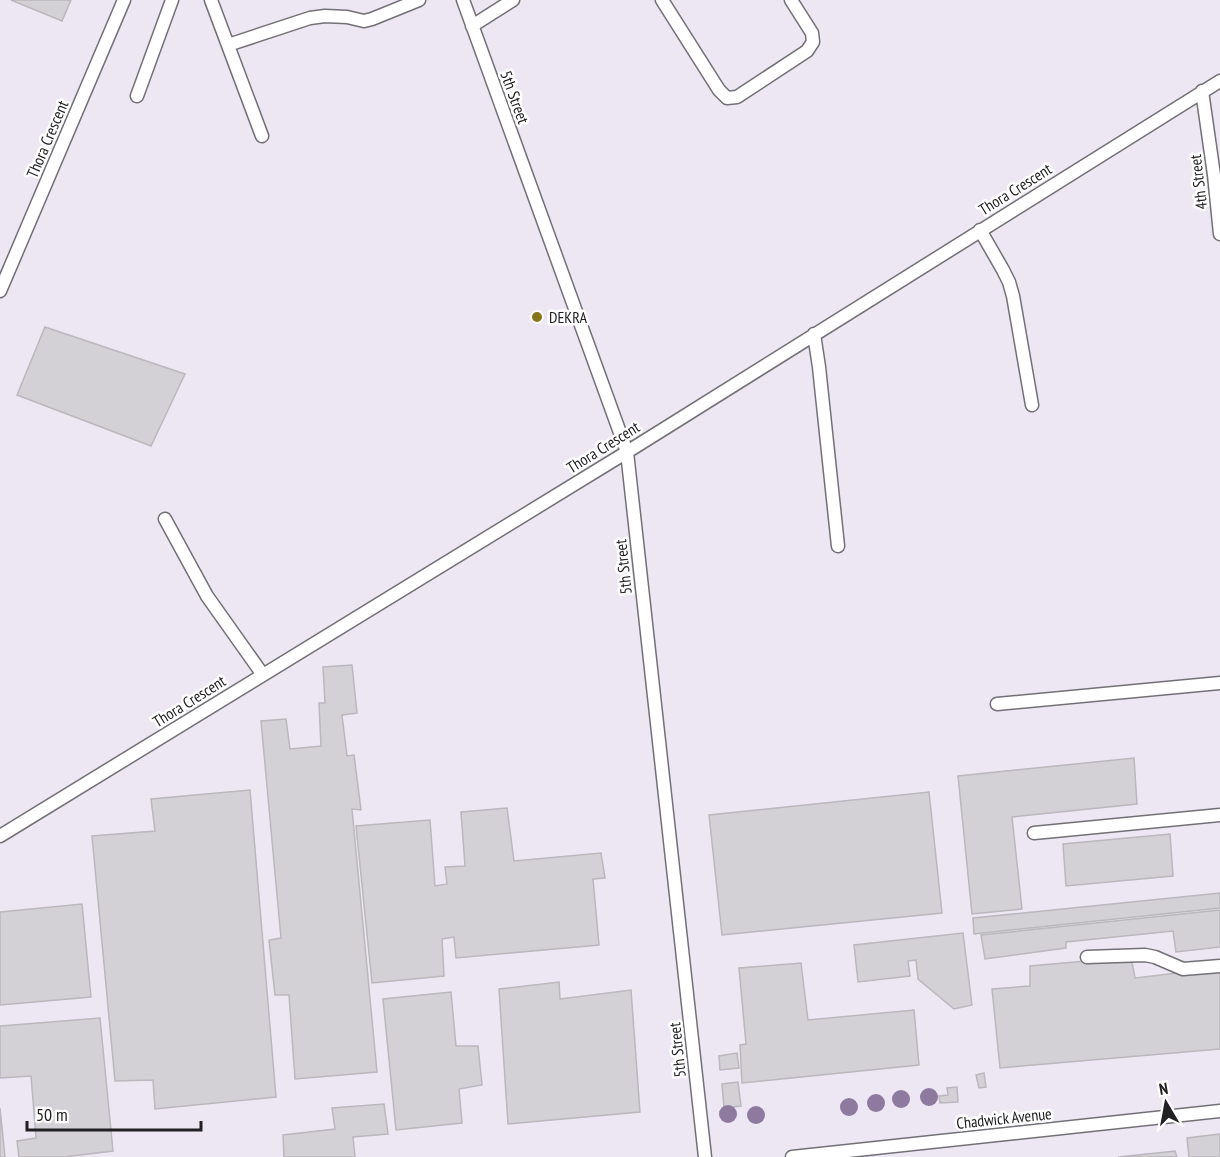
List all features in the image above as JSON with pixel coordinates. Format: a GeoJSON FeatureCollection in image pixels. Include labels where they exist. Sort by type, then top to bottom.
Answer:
{"type":"FeatureCollection","features":[{"type":"Feature","properties":{"kind":"lane","name":"Thora Crescent"},"geometry":{"type":"LineString","coordinates":[[0,291],[124,0]]}},
{"type":"Feature","properties":{"kind":"lane"},"geometry":{"type":"LineString","coordinates":[[137,96],[172,0]]}},
{"type":"Feature","properties":{"kind":"lane"},"geometry":{"type":"LineString","coordinates":[[211,0],[262,136]]}},
{"type":"Feature","properties":{"kind":"lane"},"geometry":{"type":"LineString","coordinates":[[228,45],[325,15],[364,21],[419,0]]}},
{"type":"Feature","properties":{"kind":"lane","name":"5th Street"},"geometry":{"type":"LineString","coordinates":[[463,0],[627,452],[705,1157]]}},
{"type":"Feature","properties":{"kind":"lane"},"geometry":{"type":"LineString","coordinates":[[472,26],[513,0]]}},
{"type":"Feature","properties":{"kind":"lane"},"geometry":{"type":"LineString","coordinates":[[662,0],[718,90],[727,98],[737,97],[807,51],[813,42],[812,33],[791,0]]}},
{"type":"Feature","properties":{"kind":"lane","name":"Thora Crescent"},"geometry":{"type":"LineString","coordinates":[[0,836],[627,452],[1220,81]]}},
{"type":"Feature","properties":{"kind":"lane","name":"4th Street"},"geometry":{"type":"LineString","coordinates":[[1202,91],[1220,234]]}},
{"type":"Feature","properties":{"kind":"lane"},"geometry":{"type":"LineString","coordinates":[[980,230],[1009,282],[1032,405]]}},
{"type":"Feature","properties":{"kind":"lane"},"geometry":{"type":"LineString","coordinates":[[814,334],[838,546]]}},
{"type":"Feature","properties":{"kind":"lane"},"geometry":{"type":"LineString","coordinates":[[165,519],[207,596],[262,675]]}},
{"type":"Feature","properties":{"kind":"lane"},"geometry":{"type":"LineString","coordinates":[[997,704],[1220,683]]}},
{"type":"Feature","properties":{"kind":"lane"},"geometry":{"type":"LineString","coordinates":[[1034,833],[1220,815]]}},
{"type":"Feature","properties":{"kind":"lane"},"geometry":{"type":"LineString","coordinates":[[1087,957],[1145,955],[1183,969],[1220,966]]}},
{"type":"Feature","properties":{"kind":"lane","name":"Chadwick Avenue"},"geometry":{"type":"LineString","coordinates":[[792,1157],[1220,1111]]}},
{"type":"Feature","properties":{"kind":"shaded area"},"geometry":{"type":"Polygon","coordinates":[[[0,0],[1220,0],[1220,1157],[0,1157],[0,0]]]}},
{"type":"Feature","properties":{"kind":"building"},"geometry":{"type":"Polygon","coordinates":[[[11,0],[71,0],[62,21],[11,0]]]}},
{"type":"Feature","properties":{"kind":"building"},"geometry":{"type":"Polygon","coordinates":[[[45,327],[185,374],[151,446],[17,395],[45,327]]]}},
{"type":"Feature","properties":{"kind":"building"},"geometry":{"type":"Polygon","coordinates":[[[352,665],[357,713],[342,715],[347,756],[354,755],[361,810],[352,809],[377,1072],[295,1079],[289,995],[275,995],[269,940],[281,938],[261,721],[286,719],[290,749],[321,746],[319,703],[325,703],[323,667],[352,665]]]}},
{"type":"Feature","properties":{"kind":"building"},"geometry":{"type":"Polygon","coordinates":[[[1134,758],[1137,804],[1012,817],[1022,909],[972,914],[958,776],[1134,758]]]}},
{"type":"Feature","properties":{"kind":"building"},"geometry":{"type":"Polygon","coordinates":[[[250,790],[276,1097],[155,1109],[153,1080],[115,1081],[92,836],[155,831],[151,799],[250,790]]]}},
{"type":"Feature","properties":{"kind":"building"},"geometry":{"type":"Polygon","coordinates":[[[929,792],[942,913],[722,935],[709,815],[929,792]]]}},
{"type":"Feature","properties":{"kind":"building"},"geometry":{"type":"Polygon","coordinates":[[[507,808],[514,861],[601,853],[605,878],[593,879],[599,945],[456,958],[454,937],[442,939],[444,976],[372,983],[356,826],[430,820],[435,886],[447,884],[445,867],[465,866],[461,812],[507,808]]]}},
{"type":"Feature","properties":{"kind":"building"},"geometry":{"type":"Polygon","coordinates":[[[1170,834],[1173,876],[1066,886],[1063,844],[1170,834]]]}},
{"type":"Feature","properties":{"kind":"building"},"geometry":{"type":"Polygon","coordinates":[[[1220,893],[1220,908],[974,934],[973,918],[1220,893]]]}},
{"type":"Feature","properties":{"kind":"building"},"geometry":{"type":"Polygon","coordinates":[[[82,904],[91,997],[0,1005],[0,912],[82,904]]]}},
{"type":"Feature","properties":{"kind":"building"},"geometry":{"type":"Polygon","coordinates":[[[1220,910],[1220,947],[1176,952],[1173,931],[1066,942],[1066,948],[985,959],[981,935],[1220,910]]]}},
{"type":"Feature","properties":{"kind":"building"},"geometry":{"type":"Polygon","coordinates":[[[963,933],[972,1005],[954,1009],[918,979],[916,960],[908,961],[910,976],[858,982],[854,945],[963,933]]]}},
{"type":"Feature","properties":{"kind":"building"},"geometry":{"type":"Polygon","coordinates":[[[1131,957],[1135,978],[1220,968],[1220,1049],[1000,1068],[992,989],[1030,986],[1030,966],[1131,957]]]}},
{"type":"Feature","properties":{"kind":"building"},"geometry":{"type":"Polygon","coordinates":[[[801,963],[808,1020],[914,1010],[919,1065],[742,1083],[740,1045],[746,1044],[739,968],[801,963]]]}},
{"type":"Feature","properties":{"kind":"building"},"geometry":{"type":"Polygon","coordinates":[[[559,982],[560,999],[631,990],[640,1112],[508,1124],[499,989],[559,982]]]}},
{"type":"Feature","properties":{"kind":"building"},"geometry":{"type":"Polygon","coordinates":[[[451,992],[456,1046],[478,1046],[482,1085],[459,1089],[462,1123],[396,1130],[383,999],[451,992]]]}},
{"type":"Feature","properties":{"kind":"building"},"geometry":{"type":"Polygon","coordinates":[[[100,1018],[113,1151],[64,1157],[19,1157],[17,1141],[36,1138],[31,1076],[0,1078],[0,1026],[100,1018]]]}},
{"type":"Feature","properties":{"kind":"building"},"geometry":{"type":"Polygon","coordinates":[[[737,1053],[739,1068],[720,1070],[719,1056],[737,1053]]]}},
{"type":"Feature","properties":{"kind":"building"},"geometry":{"type":"Polygon","coordinates":[[[984,1073],[986,1087],[979,1088],[976,1075],[984,1073]]]}},
{"type":"Feature","properties":{"kind":"building"},"geometry":{"type":"Polygon","coordinates":[[[738,1082],[741,1106],[724,1108],[722,1084],[738,1082]]]}},
{"type":"Feature","properties":{"kind":"building"},"geometry":{"type":"Polygon","coordinates":[[[957,1087],[958,1102],[940,1103],[939,1096],[948,1095],[947,1088],[957,1087]]]}},
{"type":"Feature","properties":{"kind":"building"},"geometry":{"type":"Polygon","coordinates":[[[384,1104],[388,1134],[353,1137],[355,1157],[284,1157],[283,1135],[335,1129],[332,1108],[384,1104]]]}},
{"type":"Feature","properties":{"kind":"building"},"geometry":{"type":"Polygon","coordinates":[[[0,1108],[5,1157],[0,1157],[0,1108]]]}},
{"type":"Feature","properties":{"kind":"building"},"geometry":{"type":"Polygon","coordinates":[[[1220,1134],[1220,1157],[1189,1157],[1187,1138],[1220,1134]]]}},
{"type":"Feature","properties":{"kind":"building"},"geometry":{"type":"Polygon","coordinates":[[[1175,1151],[1177,1157],[1118,1157],[1175,1151]]]}},
{"type":"Feature","properties":{"kind":"place","name":"DEKRA"},"geometry":{"type":"Point","coordinates":[537,317]}}]}
